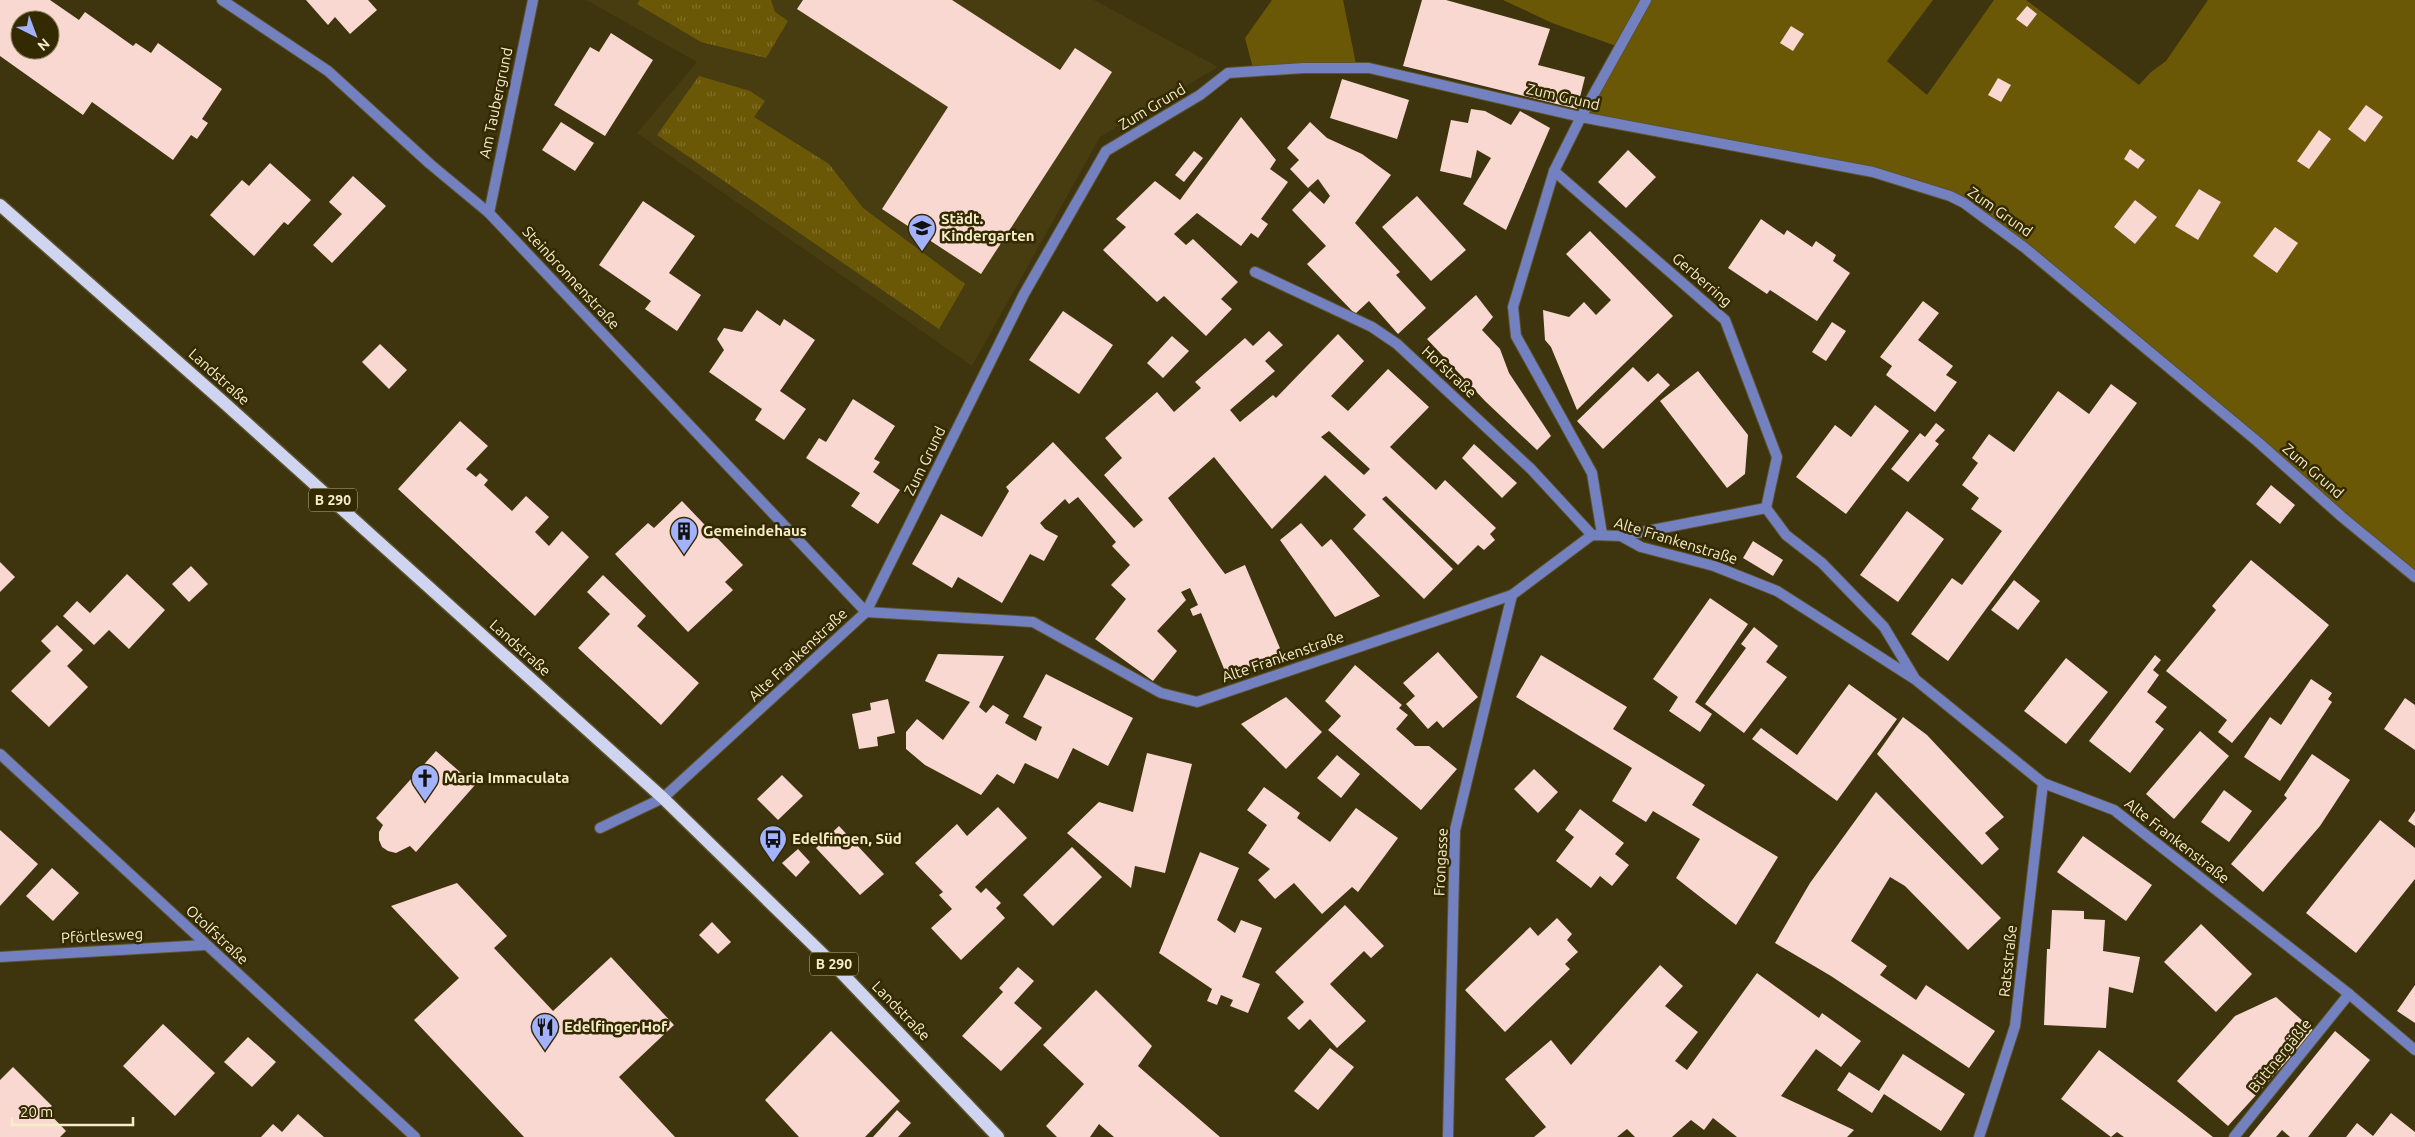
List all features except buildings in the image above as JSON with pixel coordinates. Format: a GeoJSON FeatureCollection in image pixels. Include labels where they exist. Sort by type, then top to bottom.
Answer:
{"type":"FeatureCollection","features":[{"type":"Feature","properties":{"kind":"main road","name":"Landstraße"},"geometry":{"type":"LineString","coordinates":[[0,205],[222,400],[663,798],[838,969],[998,1137]]}},
{"type":"Feature","properties":{"kind":"street","name":"Steinbronnenstraße"},"geometry":{"type":"LineString","coordinates":[[222,0],[328,71],[430,164],[488,213],[866,612]]}},
{"type":"Feature","properties":{"kind":"street","name":"Am Taubergrund"},"geometry":{"type":"LineString","coordinates":[[488,213],[533,0]]}},
{"type":"Feature","properties":{"kind":"street"},"geometry":{"type":"LineString","coordinates":[[1597,535],[1592,474],[1516,336],[1513,308],[1554,171],[1581,117],[1646,0]]}},
{"type":"Feature","properties":{"kind":"street","name":"Zum Grund"},"geometry":{"type":"LineString","coordinates":[[866,612],[1024,294],[1106,151],[1200,95],[1228,73],[1304,68],[1369,68],[1581,117],[1873,172],[1950,196],[1964,203],[2025,248],[2258,442],[2415,577]]}},
{"type":"Feature","properties":{"kind":"street","name":"Gerberring"},"geometry":{"type":"LineString","coordinates":[[1554,171],[1725,320],[1777,457],[1766,508]]}},
{"type":"Feature","properties":{"kind":"street","name":"Hofstraße"},"geometry":{"type":"LineString","coordinates":[[1255,272],[1372,327],[1397,344],[1531,469],[1597,535]]}},
{"type":"Feature","properties":{"kind":"street"},"geometry":{"type":"LineString","coordinates":[[1621,536],[1766,508],[1786,535],[1822,563],[1884,627],[1916,680]]}},
{"type":"Feature","properties":{"kind":"street","name":"Alte Frankenstraße"},"geometry":{"type":"LineString","coordinates":[[663,798],[866,612],[1032,622],[1161,693],[1197,702],[1512,596],[1597,535],[1621,536],[1642,547],[1714,566],[1777,591],[1916,680],[2043,783],[2114,810],[2349,994],[2415,1050]]}},
{"type":"Feature","properties":{"kind":"street","name":"Frongasse"},"geometry":{"type":"LineString","coordinates":[[1449,1137],[1455,830],[1512,596]]}},
{"type":"Feature","properties":{"kind":"street","name":"Otolfstraße"},"geometry":{"type":"LineString","coordinates":[[0,754],[414,1137]]}},
{"type":"Feature","properties":{"kind":"street","name":"Ratsstraße"},"geometry":{"type":"LineString","coordinates":[[1979,1137],[2016,1026],[2043,783]]}},
{"type":"Feature","properties":{"kind":"street"},"geometry":{"type":"LineString","coordinates":[[600,828],[663,798]]}},
{"type":"Feature","properties":{"kind":"street","name":"Pförtlesweg"},"geometry":{"type":"LineString","coordinates":[[0,957],[205,945]]}},
{"type":"Feature","properties":{"kind":"street","name":"Büttnergäßle"},"geometry":{"type":"LineString","coordinates":[[2234,1137],[2349,994]]}},
{"type":"Feature","properties":{"kind":"shaded area","name":"Städt. Kindergarten"},"geometry":{"type":"Polygon","coordinates":[[[586,0],[1094,0],[1218,67],[1100,137],[972,366],[637,133],[697,62],[586,0]]]}},
{"type":"Feature","properties":{"kind":"green space"},"geometry":{"type":"Polygon","coordinates":[[[640,0],[771,0],[775,12],[788,21],[766,58],[701,42],[637,4],[640,0]]]}},
{"type":"Feature","properties":{"kind":"green space"},"geometry":{"type":"Polygon","coordinates":[[[1272,0],[1343,0],[1357,69],[1254,72],[1245,38],[1272,0]]]}},
{"type":"Feature","properties":{"kind":"green space"},"geometry":{"type":"Polygon","coordinates":[[[1503,0],[1933,0],[1887,61],[1927,95],[1994,0],[2026,0],[2139,85],[2151,72],[2166,61],[2208,0],[2415,0],[2415,577],[1964,203],[1873,172],[1581,117],[1619,47],[1552,23],[1503,0]],[[2130,149],[2124,159],[2138,169],[2145,160],[2130,149]],[[2199,189],[2176,226],[2198,240],[2221,202],[2199,189]],[[2135,200],[2114,227],[2135,244],[2157,217],[2135,200]]]}},
{"type":"Feature","properties":{"kind":"green space"},"geometry":{"type":"Polygon","coordinates":[[[699,76],[750,91],[765,101],[754,117],[829,164],[863,208],[965,284],[939,329],[657,135],[699,76]]]}},
{"type":"Feature","properties":{"kind":"place","name":"Städt. Kindergarten"},"geometry":{"type":"Point","coordinates":[922,252]}},
{"type":"Feature","properties":{"kind":"place","name":"Gemeindehaus"},"geometry":{"type":"Point","coordinates":[684,555]}},
{"type":"Feature","properties":{"kind":"place","name":"Maria Immaculata"},"geometry":{"type":"Point","coordinates":[425,802]}},
{"type":"Feature","properties":{"kind":"place","name":"Edelfingen, Süd"},"geometry":{"type":"Point","coordinates":[773,863]}},
{"type":"Feature","properties":{"kind":"place","name":"Edelfinger Hof"},"geometry":{"type":"Point","coordinates":[545,1051]}}]}
